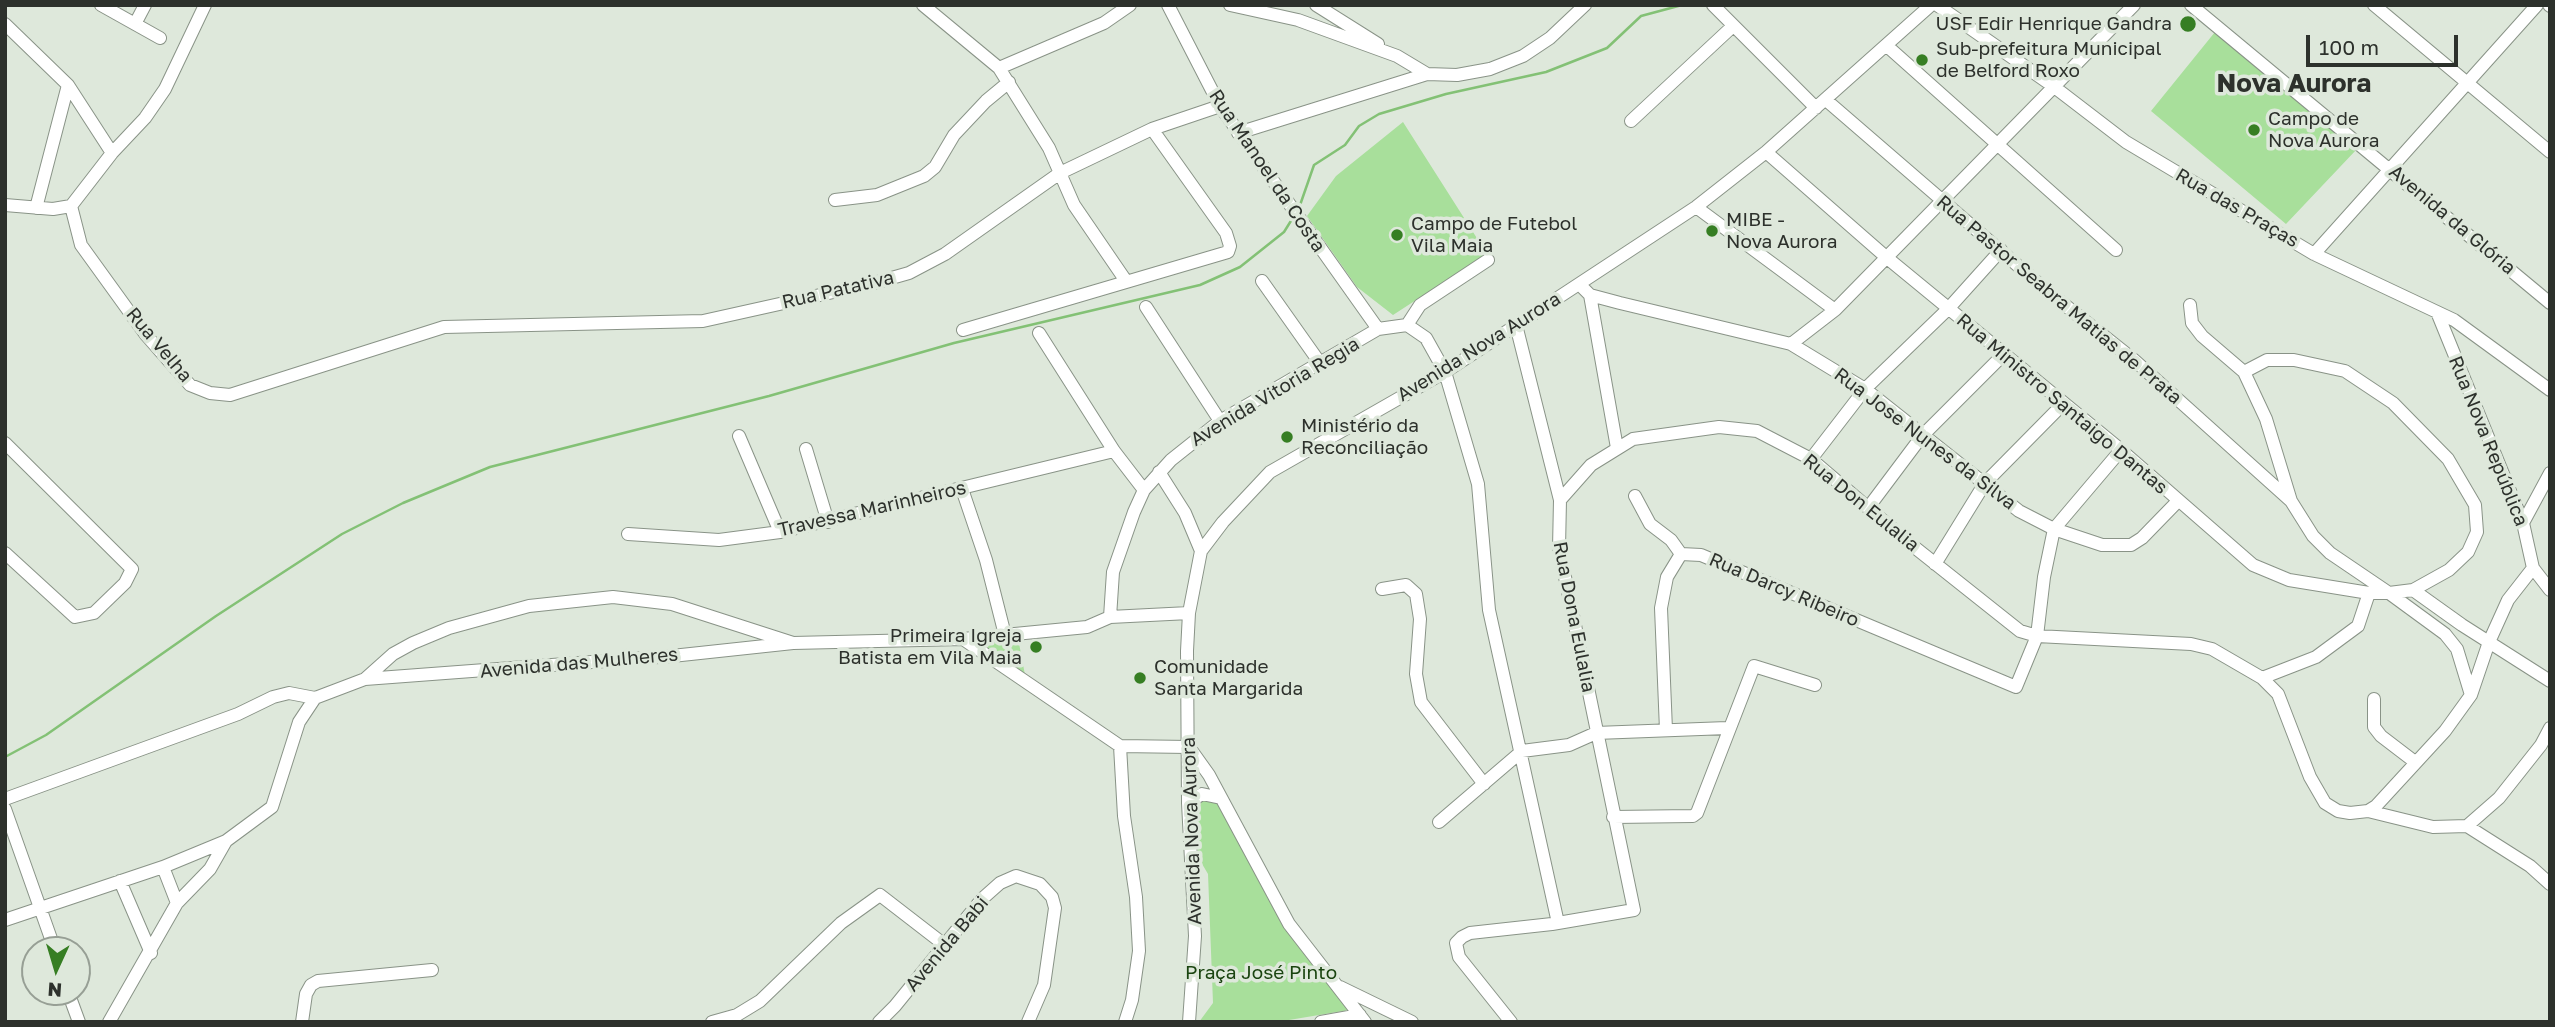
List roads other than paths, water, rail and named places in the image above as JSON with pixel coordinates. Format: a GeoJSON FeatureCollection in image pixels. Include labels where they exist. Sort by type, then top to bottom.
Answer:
{"type":"FeatureCollection","features":[{"type":"Feature","properties":{"kind":"street"},"geometry":{"type":"LineString","coordinates":[[101,5],[160,38]]}},
{"type":"Feature","properties":{"kind":"street"},"geometry":{"type":"LineString","coordinates":[[135,24],[145,5]]}},
{"type":"Feature","properties":{"kind":"street"},"geometry":{"type":"LineString","coordinates":[[5,205],[36,208],[71,206],[112,153],[145,118],[165,89],[205,5]]}},
{"type":"Feature","properties":{"kind":"street"},"geometry":{"type":"LineString","coordinates":[[923,5],[999,68],[1060,173],[1074,205],[1126,281]]}},
{"type":"Feature","properties":{"kind":"street"},"geometry":{"type":"LineString","coordinates":[[999,68],[1104,23],[1130,5]]}},
{"type":"Feature","properties":{"kind":"street","name":"Rua Manoel da Costa"},"geometry":{"type":"LineString","coordinates":[[1168,5],[1220,106],[1286,204],[1378,329]]}},
{"type":"Feature","properties":{"kind":"street"},"geometry":{"type":"LineString","coordinates":[[1230,5],[1298,20],[1396,56]]}},
{"type":"Feature","properties":{"kind":"street"},"geometry":{"type":"LineString","coordinates":[[1316,5],[1427,74]]}},
{"type":"Feature","properties":{"kind":"street"},"geometry":{"type":"LineString","coordinates":[[1238,133],[1427,74],[1457,75],[1490,69],[1523,56],[1550,38],[1585,5]]}},
{"type":"Feature","properties":{"kind":"street","name":"Avenida Nova Aurora"},"geometry":{"type":"LineString","coordinates":[[1189,1022],[1195,936],[1188,803],[1189,613],[1201,551],[1223,522],[1270,472],[1445,372],[1696,207],[1766,152],[1931,5]]}},
{"type":"Feature","properties":{"kind":"street","name":"Rua das Praças"},"geometry":{"type":"LineString","coordinates":[[1937,5],[2053,86],[2126,142],[2314,254],[2470,330],[2550,390]]}},
{"type":"Feature","properties":{"kind":"street"},"geometry":{"type":"LineString","coordinates":[[1791,344],[1835,310],[2134,5]]}},
{"type":"Feature","properties":{"kind":"street","name":"Avenida da Glória"},"geometry":{"type":"LineString","coordinates":[[2192,5],[2550,303]]}},
{"type":"Feature","properties":{"kind":"street"},"geometry":{"type":"LineString","coordinates":[[2374,5],[2550,152]]}},
{"type":"Feature","properties":{"kind":"street"},"geometry":{"type":"LineString","coordinates":[[2314,254],[2469,85],[2538,5]]}},
{"type":"Feature","properties":{"kind":"street","name":"Rua Pastor Seabra Matias de Prata"},"geometry":{"type":"LineString","coordinates":[[1715,7],[1821,104],[2134,360],[2291,501]]}},
{"type":"Feature","properties":{"kind":"street"},"geometry":{"type":"LineString","coordinates":[[1631,121],[1733,26]]}},
{"type":"Feature","properties":{"kind":"street"},"geometry":{"type":"LineString","coordinates":[[9,27],[68,85],[112,153]]}},
{"type":"Feature","properties":{"kind":"street"},"geometry":{"type":"LineString","coordinates":[[5,44],[9,27]]}},
{"type":"Feature","properties":{"kind":"street"},"geometry":{"type":"LineString","coordinates":[[1887,46],[1994,145],[2116,250]]}},
{"type":"Feature","properties":{"kind":"street"},"geometry":{"type":"LineString","coordinates":[[835,200],[877,195],[924,177],[935,167],[954,135],[986,101],[1009,82]]}},
{"type":"Feature","properties":{"kind":"street"},"geometry":{"type":"LineString","coordinates":[[36,208],[68,85]]}},
{"type":"Feature","properties":{"kind":"street","name":"Rua Patativa"},"geometry":{"type":"LineString","coordinates":[[538,327],[578,323],[703,321],[909,273],[946,254],[1060,173],[1152,130],[1220,106]]}},
{"type":"Feature","properties":{"kind":"street"},"geometry":{"type":"LineString","coordinates":[[963,330],[1228,252],[1230,246],[1226,233],[1152,130]]}},
{"type":"Feature","properties":{"kind":"street","name":"Rua Ministro Santaigo Dantas"},"geometry":{"type":"LineString","coordinates":[[1766,152],[1886,257],[2121,450],[2253,565],[2289,580],[2369,593],[2413,590]]}},
{"type":"Feature","properties":{"kind":"street","name":"Rua Velha"},"geometry":{"type":"LineString","coordinates":[[71,206],[81,245],[146,335],[190,385],[210,393],[230,395],[444,327],[538,327]]}},
{"type":"Feature","properties":{"kind":"street"},"geometry":{"type":"LineString","coordinates":[[1696,207],[1835,310]]}},
{"type":"Feature","properties":{"kind":"street"},"geometry":{"type":"LineString","coordinates":[[1811,458],[1865,389],[1948,309],[2001,250]]}},
{"type":"Feature","properties":{"kind":"street"},"geometry":{"type":"LineString","coordinates":[[1488,260],[1420,305],[1407,325],[1426,338],[1445,372],[1478,484],[1489,610],[1559,923],[1470,933],[1456,943],[1459,957],[1511,1022]]}},
{"type":"Feature","properties":{"kind":"street"},"geometry":{"type":"LineString","coordinates":[[1262,281],[1320,363]]}},
{"type":"Feature","properties":{"kind":"street"},"geometry":{"type":"LineString","coordinates":[[1579,284],[1590,295],[1617,448]]}},
{"type":"Feature","properties":{"kind":"street","name":"Rua Jose Nunes da Silva"},"geometry":{"type":"LineString","coordinates":[[1590,295],[1791,344],[1865,389],[2019,511],[2054,529],[2102,545],[2132,545],[2178,501]]}},
{"type":"Feature","properties":{"kind":"street"},"geometry":{"type":"LineString","coordinates":[[2190,305],[2192,323],[2202,336],[2244,372],[2267,360],[2294,360],[2345,371],[2393,403],[2448,459],[2475,505],[2477,532],[2469,552],[2449,570],[2413,590],[2550,681]]}},
{"type":"Feature","properties":{"kind":"street"},"geometry":{"type":"LineString","coordinates":[[1146,307],[1220,421]]}},
{"type":"Feature","properties":{"kind":"street","name":"Rua Nova República"},"geometry":{"type":"LineString","coordinates":[[2437,312],[2523,523],[2533,568]]}},
{"type":"Feature","properties":{"kind":"street","name":"Avenida Vitoria Regia"},"geometry":{"type":"LineString","coordinates":[[1110,617],[1113,572],[1144,490],[1184,447],[1220,421],[1378,329],[1407,325]]}},
{"type":"Feature","properties":{"kind":"street","name":"Rua Dona Eulalia"},"geometry":{"type":"LineString","coordinates":[[1516,325],[1560,500],[1559,548],[1634,910],[1559,923]]}},
{"type":"Feature","properties":{"kind":"street"},"geometry":{"type":"LineString","coordinates":[[1039,333],[1114,451],[1144,490]]}},
{"type":"Feature","properties":{"kind":"street"},"geometry":{"type":"LineString","coordinates":[[1868,508],[1922,436],[2004,354]]}},
{"type":"Feature","properties":{"kind":"street","name":"Rua Pastor Seabra Matias de Prata"},"geometry":{"type":"LineString","coordinates":[[2244,372],[2266,419],[2291,501],[2313,536],[2330,553],[2389,593]]}},
{"type":"Feature","properties":{"kind":"street"},"geometry":{"type":"LineString","coordinates":[[1935,564],[1985,483],[2064,403]]}},
{"type":"Feature","properties":{"kind":"street","name":"Rua Don Eulalia"},"geometry":{"type":"LineString","coordinates":[[1560,500],[1591,465],[1617,448],[1644,438],[1719,427],[1757,431],[1811,458],[1935,564],[2020,631],[2037,636]]}},
{"type":"Feature","properties":{"kind":"street"},"geometry":{"type":"LineString","coordinates":[[739,436],[780,532]]}},
{"type":"Feature","properties":{"kind":"street"},"geometry":{"type":"LineString","coordinates":[[5,443],[132,569],[125,583],[94,613],[75,617],[5,552]]}},
{"type":"Feature","properties":{"kind":"street"},"geometry":{"type":"LineString","coordinates":[[806,449],[828,522]]}},
{"type":"Feature","properties":{"kind":"street"},"geometry":{"type":"LineString","coordinates":[[2121,450],[2054,529],[2044,577],[2037,636],[2190,644],[2212,649],[2262,678],[2278,694],[2310,777],[2325,803],[2338,811],[2368,811],[2433,827],[2467,826],[2529,866],[2550,884]]}},
{"type":"Feature","properties":{"kind":"street","name":"Travessa Marinheiros"},"geometry":{"type":"LineString","coordinates":[[628,534],[719,540],[780,532],[1114,451]]}},
{"type":"Feature","properties":{"kind":"street"},"geometry":{"type":"LineString","coordinates":[[1159,472],[1185,513],[1201,551]]}},
{"type":"Feature","properties":{"kind":"street"},"geometry":{"type":"LineString","coordinates":[[2523,523],[2550,472]]}},
{"type":"Feature","properties":{"kind":"street"},"geometry":{"type":"LineString","coordinates":[[962,489],[986,560],[1005,635]]}},
{"type":"Feature","properties":{"kind":"street"},"geometry":{"type":"LineString","coordinates":[[1634,495],[1650,524],[1671,540],[1681,554]]}},
{"type":"Feature","properties":{"kind":"street","name":"Rua Darcy Ribeiro"},"geometry":{"type":"LineString","coordinates":[[1666,730],[1661,608],[1667,577],[1681,554],[1701,555],[2014,687],[2037,636]]}},
{"type":"Feature","properties":{"kind":"street"},"geometry":{"type":"LineString","coordinates":[[2368,811],[2445,730],[2471,695],[2489,642],[2508,600],[2533,568],[2548,587]]}},
{"type":"Feature","properties":{"kind":"street"},"geometry":{"type":"LineString","coordinates":[[1382,589],[1406,585],[1416,594],[1420,619],[1416,674],[1421,702],[1484,783]]}},
{"type":"Feature","properties":{"kind":"street"},"geometry":{"type":"LineString","coordinates":[[2262,678],[2316,657],[2358,626],[2369,593]]}},
{"type":"Feature","properties":{"kind":"street"},"geometry":{"type":"LineString","coordinates":[[2389,593],[2445,634],[2457,649],[2471,695]]}},
{"type":"Feature","properties":{"kind":"street","name":"Avenida das Mulheres"},"geometry":{"type":"LineString","coordinates":[[365,679],[393,654],[449,628],[529,606],[613,597],[672,604],[793,643]]}},
{"type":"Feature","properties":{"kind":"street","name":"Avenida das Mulheres"},"geometry":{"type":"LineString","coordinates":[[315,698],[365,679],[672,656],[793,643],[963,639],[1087,627],[1110,617],[1189,613]]}},
{"type":"Feature","properties":{"kind":"street"},"geometry":{"type":"LineString","coordinates":[[963,639],[1120,746],[1189,747],[1200,760],[1273,899],[1308,951],[1363,1018]]}},
{"type":"Feature","properties":{"kind":"street"},"geometry":{"type":"LineString","coordinates":[[1613,817],[1693,816],[1754,666],[1815,685]]}},
{"type":"Feature","properties":{"kind":"street"},"geometry":{"type":"LineString","coordinates":[[5,799],[220,721],[273,697],[289,693],[315,698],[299,722],[272,807],[261,818],[226,841],[163,867],[5,920]]}},
{"type":"Feature","properties":{"kind":"street"},"geometry":{"type":"LineString","coordinates":[[2374,699],[2374,727],[2415,762]]}},
{"type":"Feature","properties":{"kind":"street"},"geometry":{"type":"LineString","coordinates":[[1438,822],[1522,751],[1569,745],[1596,733],[1727,728]]}},
{"type":"Feature","properties":{"kind":"street"},"geometry":{"type":"LineString","coordinates":[[2467,826],[2499,798],[2541,745],[2550,728]]}},
{"type":"Feature","properties":{"kind":"street"},"geometry":{"type":"LineString","coordinates":[[1120,746],[1124,816],[1136,897],[1139,951],[1132,1000],[1125,1022]]}},
{"type":"Feature","properties":{"kind":"street"},"geometry":{"type":"LineString","coordinates":[[1188,803],[1202,794],[1221,799]]}},
{"type":"Feature","properties":{"kind":"street"},"geometry":{"type":"LineString","coordinates":[[5,809],[51,936]]}},
{"type":"Feature","properties":{"kind":"street"},"geometry":{"type":"LineString","coordinates":[[109,1022],[177,903],[210,869],[226,841]]}},
{"type":"Feature","properties":{"kind":"street"},"geometry":{"type":"LineString","coordinates":[[163,867],[177,903]]}},
{"type":"Feature","properties":{"kind":"street","name":"Avenida Babi"},"geometry":{"type":"LineString","coordinates":[[879,1022],[946,946],[982,899],[1000,883],[1016,876],[1040,884],[1052,897],[1054,919],[1044,985],[1028,1022]]}},
{"type":"Feature","properties":{"kind":"street"},"geometry":{"type":"LineString","coordinates":[[120,881],[150,953]]}},
{"type":"Feature","properties":{"kind":"street"},"geometry":{"type":"LineString","coordinates":[[712,1022],[747,1010],[787,976],[841,923],[880,895],[946,946]]}},
{"type":"Feature","properties":{"kind":"street"},"geometry":{"type":"LineString","coordinates":[[302,1022],[306,994],[311,985],[318,981],[432,970]]}},
{"type":"Feature","properties":{"kind":"street"},"geometry":{"type":"LineString","coordinates":[[1339,986],[1412,1022]]}},
{"type":"Feature","properties":{"kind":"street"},"geometry":{"type":"LineString","coordinates":[[1321,1022],[1363,1018]]}},
{"type":"Feature","properties":{"kind":"waterway"},"geometry":{"type":"LineString","coordinates":[[1299,208],[1314,165],[1345,145],[1359,126],[1379,114],[1446,94],[1546,72],[1607,48],[1641,16],[1682,5]]}},
{"type":"Feature","properties":{"kind":"waterway"},"geometry":{"type":"LineString","coordinates":[[5,757],[46,735],[216,616],[342,534],[403,503],[490,467],[769,396],[954,343],[1200,285],[1240,267],[1284,232],[1294,216]]}},
{"type":"Feature","properties":{"kind":"place","name":"USF Edir Henrique Gandra"},"geometry":{"type":"Point","coordinates":[2188,24]}},
{"type":"Feature","properties":{"kind":"place","name":"Sub-prefeitura Municipal de Belford Roxo"},"geometry":{"type":"Point","coordinates":[1922,60]}},
{"type":"Feature","properties":{"kind":"place","name":"Campo de Nova Aurora"},"geometry":{"type":"Point","coordinates":[2254,130]}},
{"type":"Feature","properties":{"kind":"place","name":"MIBE - Nova Aurora"},"geometry":{"type":"Point","coordinates":[1712,231]}},
{"type":"Feature","properties":{"kind":"place","name":"Campo de Futebol Vila Maia"},"geometry":{"type":"Point","coordinates":[1397,235]}},
{"type":"Feature","properties":{"kind":"place","name":"Ministério da Reconciliação"},"geometry":{"type":"Point","coordinates":[1287,437]}},
{"type":"Feature","properties":{"kind":"place","name":"Primeira Igreja Batista em Vila Maia"},"geometry":{"type":"Point","coordinates":[1036,647]}},
{"type":"Feature","properties":{"kind":"place","name":"Comunidade Santa Margarida"},"geometry":{"type":"Point","coordinates":[1140,678]}},
{"type":"Feature","properties":{"kind":"district","name":"Nova Aurora"},"geometry":{"type":"Point","coordinates":[2294,84]}},
{"type":"Feature","properties":{"kind":"park label","name":"Praça José Pinto"},"geometry":{"type":"Point","coordinates":[1261,973]}}]}
